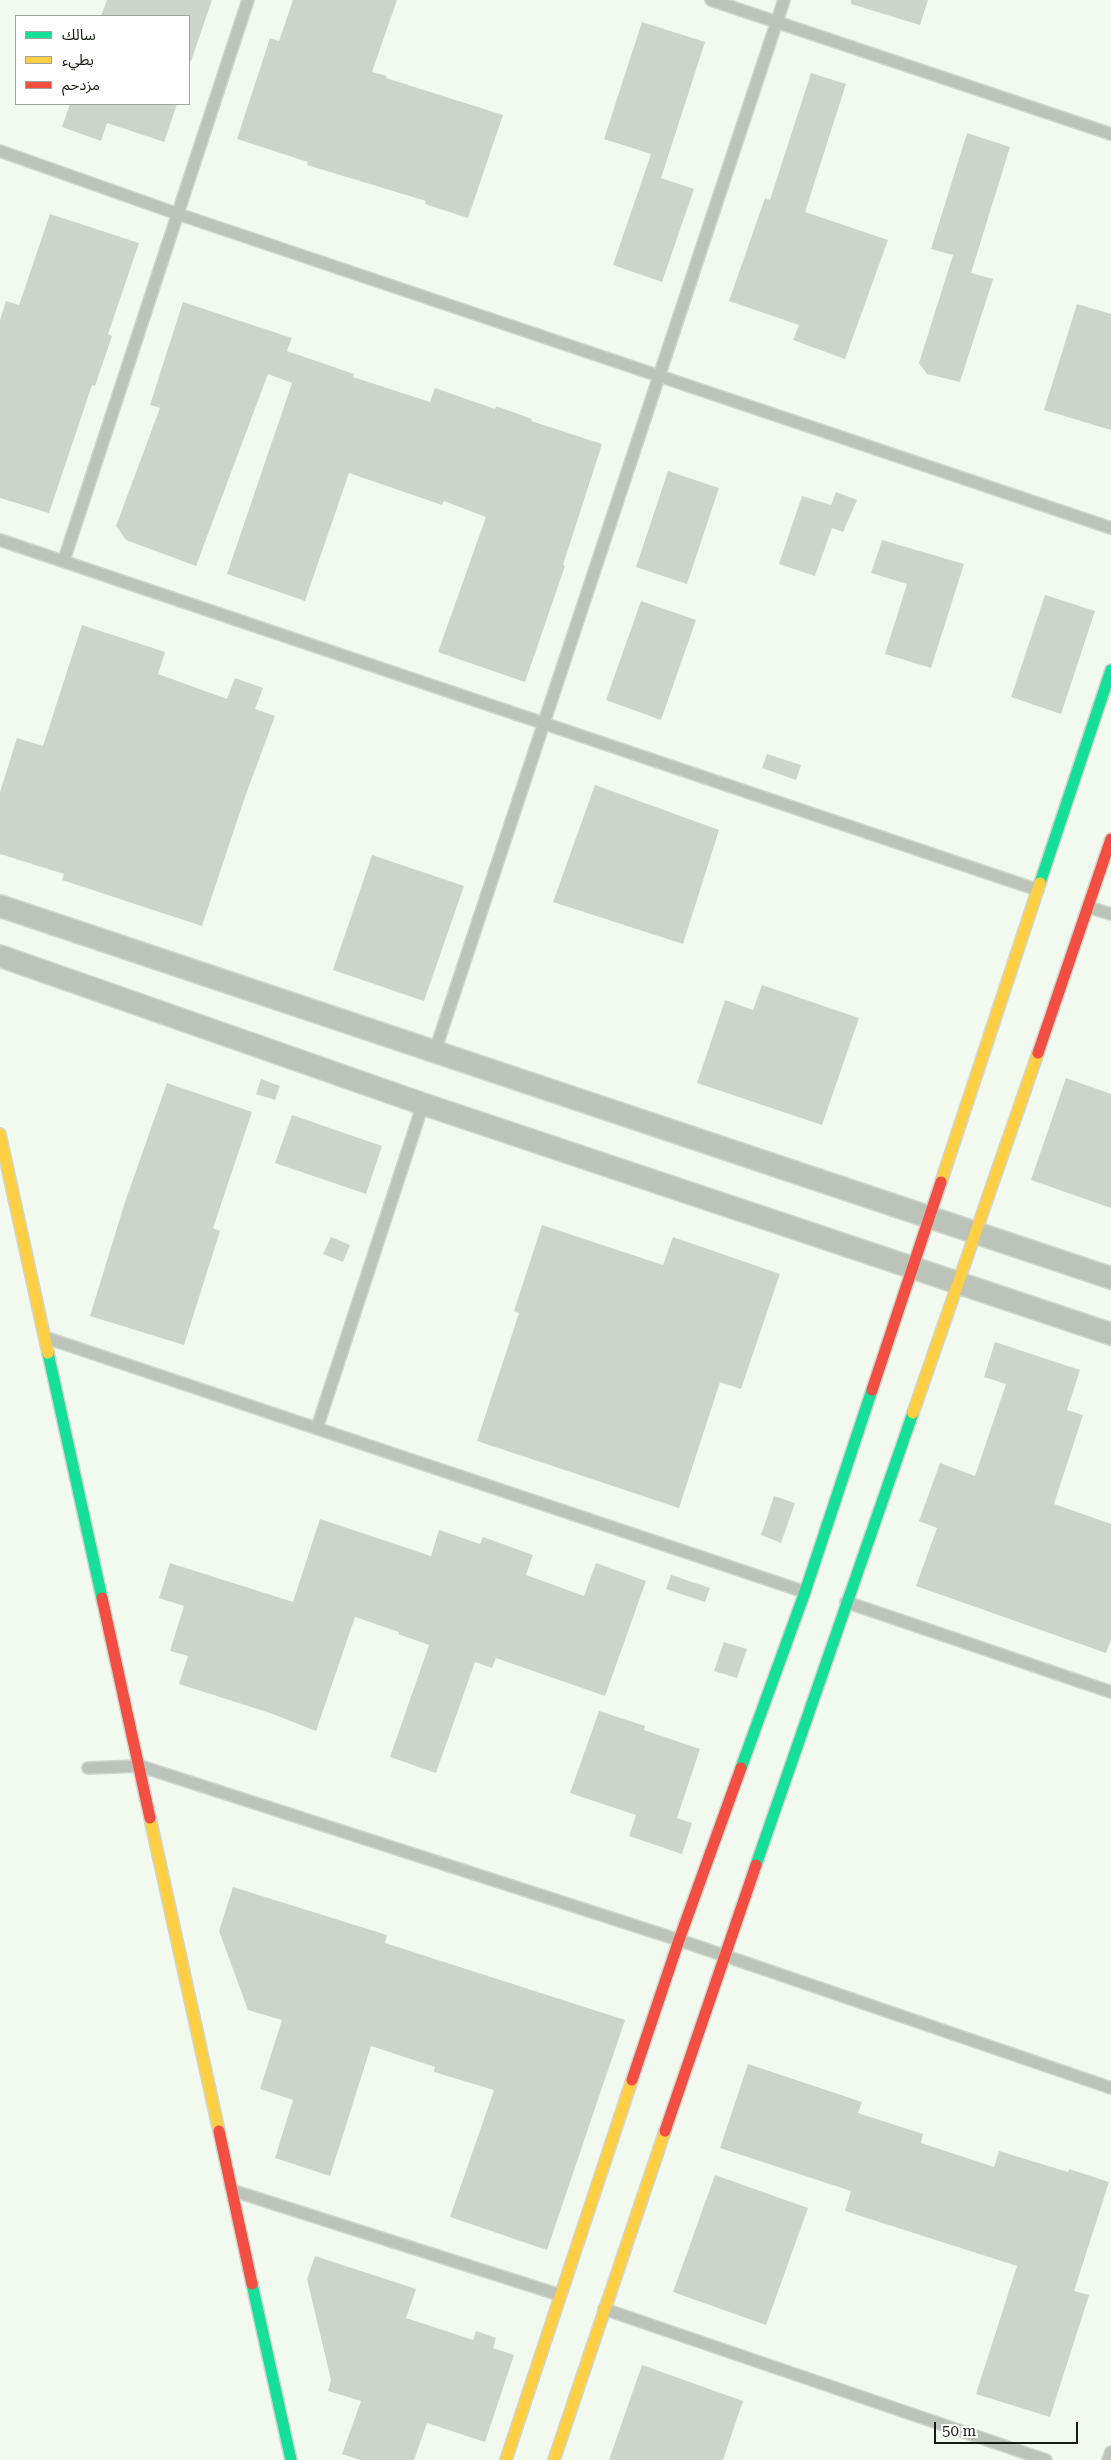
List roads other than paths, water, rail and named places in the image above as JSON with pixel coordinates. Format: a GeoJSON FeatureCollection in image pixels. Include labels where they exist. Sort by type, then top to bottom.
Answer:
{"type":"FeatureCollection","features":[{"type":"Feature","properties":{"kind":"street"},"geometry":{"type":"LineString","coordinates":[[506,2460],[679,1940],[805,1592],[1111,670]]}},
{"type":"Feature","properties":{"kind":"street"},"geometry":{"type":"LineString","coordinates":[[554,2460],[846,1602],[960,1284],[1111,839]]}},
{"type":"Feature","properties":{"kind":"street"},"geometry":{"type":"LineString","coordinates":[[0,906],[435,1050],[1111,1278]]}},
{"type":"Feature","properties":{"kind":"street"},"geometry":{"type":"LineString","coordinates":[[0,956],[423,1104],[1111,1334]]}},
{"type":"Feature","properties":{"kind":"street"},"geometry":{"type":"LineString","coordinates":[[0,1134],[292,2460]]}},
{"type":"Feature","properties":{"kind":"lane"},"geometry":{"type":"LineString","coordinates":[[64,560],[248,0]]}},
{"type":"Feature","properties":{"kind":"lane"},"geometry":{"type":"LineString","coordinates":[[711,0],[1111,134]]}},
{"type":"Feature","properties":{"kind":"lane"},"geometry":{"type":"LineString","coordinates":[[435,1050],[784,0]]}},
{"type":"Feature","properties":{"kind":"lane"},"geometry":{"type":"LineString","coordinates":[[0,151],[178,214],[1111,528]]}},
{"type":"Feature","properties":{"kind":"lane"},"geometry":{"type":"LineString","coordinates":[[0,540],[1038,890]]}},
{"type":"Feature","properties":{"kind":"lane"},"geometry":{"type":"LineString","coordinates":[[1088,906],[1111,914]]}},
{"type":"Feature","properties":{"kind":"lane"},"geometry":{"type":"LineString","coordinates":[[317,1428],[423,1104]]}},
{"type":"Feature","properties":{"kind":"lane"},"geometry":{"type":"LineString","coordinates":[[45,1337],[805,1592]]}},
{"type":"Feature","properties":{"kind":"lane"},"geometry":{"type":"LineString","coordinates":[[846,1602],[1111,1692]]}},
{"type":"Feature","properties":{"kind":"lane"},"geometry":{"type":"LineString","coordinates":[[88,1768],[140,1766],[679,1940],[1111,2088]]}},
{"type":"Feature","properties":{"kind":"lane"},"geometry":{"type":"LineString","coordinates":[[234,2191],[562,2296]]}},
{"type":"Feature","properties":{"kind":"lane"},"geometry":{"type":"LineString","coordinates":[[604,2310],[1046,2460]]}},
{"type":"Feature","properties":{"kind":"lane"},"geometry":{"type":"LineString","coordinates":[[1108,2460],[1111,2452]]}}]}
